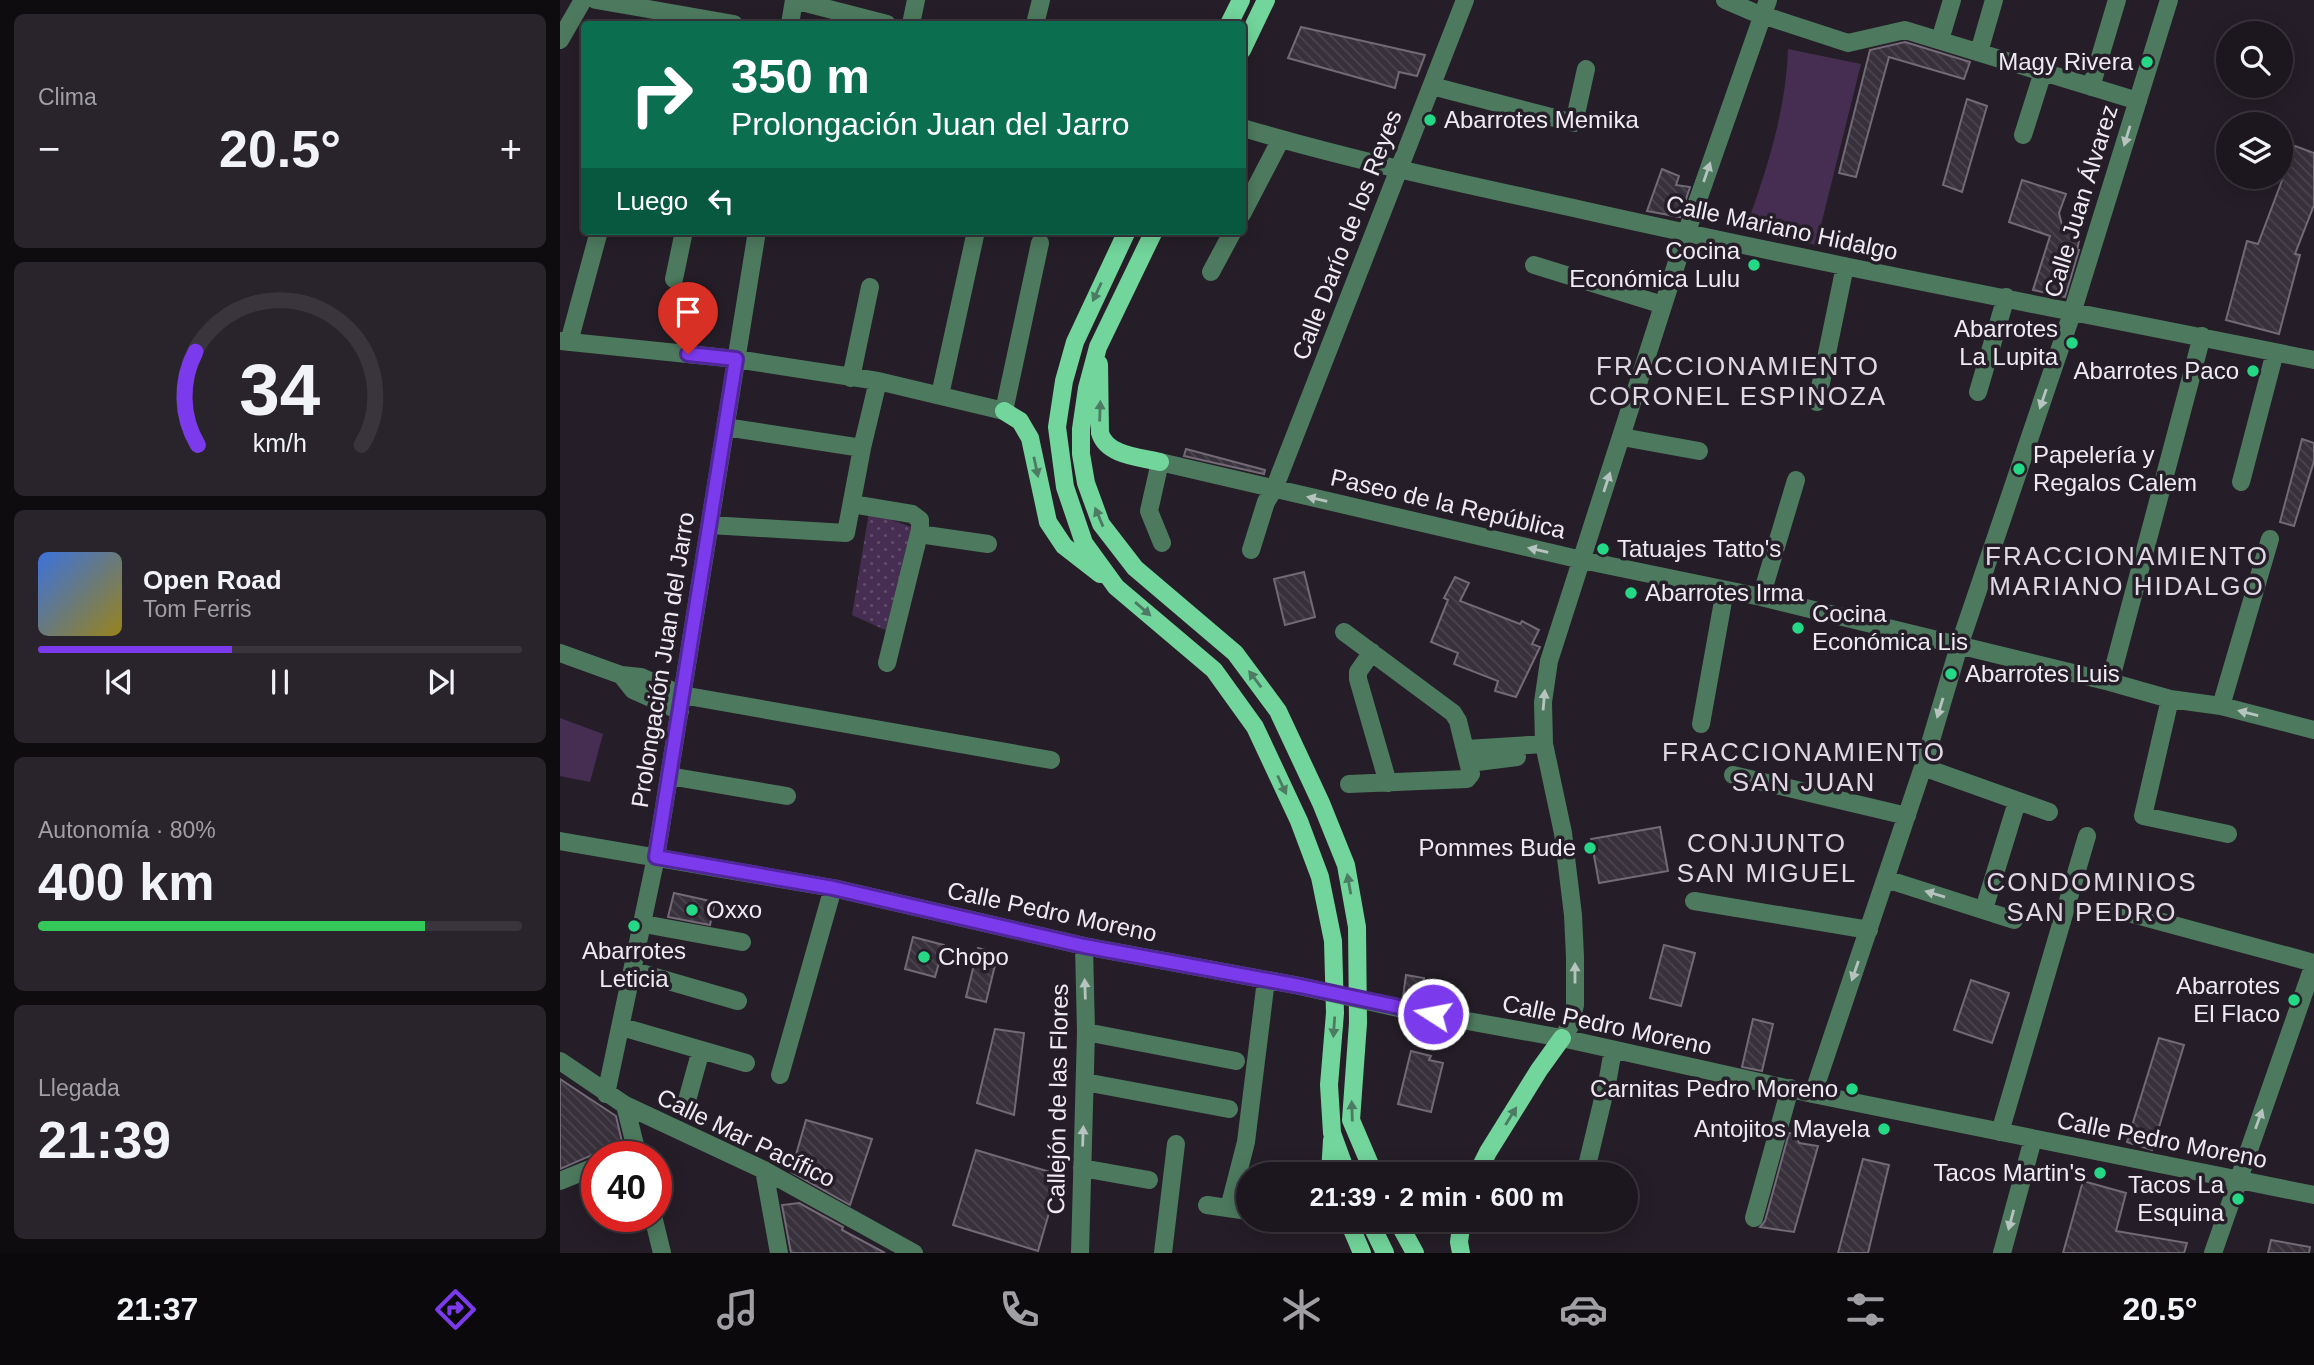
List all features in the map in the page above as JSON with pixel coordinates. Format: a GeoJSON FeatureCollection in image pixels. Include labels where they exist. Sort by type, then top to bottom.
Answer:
{"type":"FeatureCollection","features":[{"type":"Feature","properties":{"kind":"main road"},"geometry":{"type":"LineString","coordinates":[[1230,21],[1241,0]]}},
{"type":"Feature","properties":{"kind":"main road"},"geometry":{"type":"LineString","coordinates":[[1246,42],[1266,0]]}},
{"type":"Feature","properties":{"kind":"main road"},"geometry":{"type":"LineString","coordinates":[[1116,587],[1084,543],[1065,487],[1057,427],[1064,381],[1075,342],[1125,235]]}},
{"type":"Feature","properties":{"kind":"main road"},"geometry":{"type":"LineString","coordinates":[[1152,235],[1098,347],[1087,388],[1081,429],[1081,454],[1086,483],[1101,524],[1135,568],[1235,653],[1278,711],[1321,803],[1346,865],[1357,940],[1359,1023],[1351,1120],[1369,1162]]}},
{"type":"Feature","properties":{"kind":"main road"},"geometry":{"type":"LineString","coordinates":[[1098,347],[1102,442],[1120,452],[1160,462]]}},
{"type":"Feature","properties":{"kind":"main road"},"geometry":{"type":"LineString","coordinates":[[1004,411],[1020,421],[1030,438],[1048,523],[1063,546],[1214,670],[1255,727],[1298,821],[1320,877],[1333,941],[1335,1013],[1329,1084],[1332,1133],[1330,1162]]}},
{"type":"Feature","properties":{"kind":"main road"},"geometry":{"type":"LineString","coordinates":[[1483,1162],[1539,1070],[1562,1038]]}},
{"type":"Feature","properties":{"kind":"main road"},"geometry":{"type":"LineString","coordinates":[[1332,1133],[1343,1162]]}},
{"type":"Feature","properties":{"kind":"main road"},"geometry":{"type":"LineString","coordinates":[[1353,1232],[1362,1253]]}},
{"type":"Feature","properties":{"kind":"main road"},"geometry":{"type":"LineString","coordinates":[[1375,1232],[1385,1253]]}},
{"type":"Feature","properties":{"kind":"main road"},"geometry":{"type":"LineString","coordinates":[[1404,1232],[1415,1253]]}},
{"type":"Feature","properties":{"kind":"main road"},"geometry":{"type":"LineString","coordinates":[[1460,1232],[1461,1253]]}},
{"type":"Feature","properties":{"kind":"street"},"geometry":{"type":"LineString","coordinates":[[560,40],[583,0]]}},
{"type":"Feature","properties":{"kind":"street"},"geometry":{"type":"LineString","coordinates":[[596,0],[717,21]]}},
{"type":"Feature","properties":{"kind":"street"},"geometry":{"type":"LineString","coordinates":[[790,21],[794,0],[875,21]]}},
{"type":"Feature","properties":{"kind":"street"},"geometry":{"type":"LineString","coordinates":[[912,21],[916,0]]}},
{"type":"Feature","properties":{"kind":"street"},"geometry":{"type":"LineString","coordinates":[[1036,21],[1041,0]]}},
{"type":"Feature","properties":{"kind":"street","name":"Calle Darío de los Reyes"},"geometry":{"type":"LineString","coordinates":[[1251,550],[1266,502],[1274,489],[1465,0]]}},
{"type":"Feature","properties":{"kind":"street"},"geometry":{"type":"LineString","coordinates":[[1725,0],[1765,7],[1848,43],[1905,30],[2138,101]]}},
{"type":"Feature","properties":{"kind":"street"},"geometry":{"type":"LineString","coordinates":[[1940,40],[1952,0]]}},
{"type":"Feature","properties":{"kind":"street"},"geometry":{"type":"LineString","coordinates":[[1979,52],[1994,0]]}},
{"type":"Feature","properties":{"kind":"street"},"geometry":{"type":"LineString","coordinates":[[2091,87],[2117,0]]}},
{"type":"Feature","properties":{"kind":"street","name":"Calle Juan Álvarez"},"geometry":{"type":"LineString","coordinates":[[1813,1094],[1923,767],[1959,646],[2072,313],[2169,0]]}},
{"type":"Feature","properties":{"kind":"street"},"geometry":{"type":"LineString","coordinates":[[1562,1038],[1570,1026],[1575,1005],[1573,915],[1563,832],[1544,750],[1543,702],[1549,661],[1686,234],[1765,7]]}},
{"type":"Feature","properties":{"kind":"street"},"geometry":{"type":"LineString","coordinates":[[1432,86],[1574,123],[1586,69]]}},
{"type":"Feature","properties":{"kind":"street"},"geometry":{"type":"LineString","coordinates":[[2023,135],[2043,72]]}},
{"type":"Feature","properties":{"kind":"street","name":"Calle Mariano Hidalgo"},"geometry":{"type":"LineString","coordinates":[[1246,129],[1399,169],[1686,234],[2314,360]]}},
{"type":"Feature","properties":{"kind":"street"},"geometry":{"type":"LineString","coordinates":[[1246,206],[1281,139]]}},
{"type":"Feature","properties":{"kind":"street"},"geometry":{"type":"LineString","coordinates":[[597,235],[564,341],[736,359],[878,380],[1004,411],[1040,243]]}},
{"type":"Feature","properties":{"kind":"street"},"geometry":{"type":"LineString","coordinates":[[674,279],[683,235]]}},
{"type":"Feature","properties":{"kind":"street","name":"Prolongación Juan del Jarro"},"geometry":{"type":"LineString","coordinates":[[606,1094],[656,857],[756,235]]}},
{"type":"Feature","properties":{"kind":"street"},"geometry":{"type":"LineString","coordinates":[[940,395],[975,235]]}},
{"type":"Feature","properties":{"kind":"street"},"geometry":{"type":"LineString","coordinates":[[1210,272],[1231,235]]}},
{"type":"Feature","properties":{"kind":"street"},"geometry":{"type":"LineString","coordinates":[[1534,265],[1663,305]]}},
{"type":"Feature","properties":{"kind":"street"},"geometry":{"type":"LineString","coordinates":[[1817,402],[1845,266]]}},
{"type":"Feature","properties":{"kind":"street"},"geometry":{"type":"LineString","coordinates":[[851,377],[870,287]]}},
{"type":"Feature","properties":{"kind":"street"},"geometry":{"type":"LineString","coordinates":[[1978,392],[2006,298]]}},
{"type":"Feature","properties":{"kind":"street"},"geometry":{"type":"LineString","coordinates":[[2110,682],[2202,336]]}},
{"type":"Feature","properties":{"kind":"street"},"geometry":{"type":"LineString","coordinates":[[2241,482],[2275,352]]}},
{"type":"Feature","properties":{"kind":"street"},"geometry":{"type":"LineString","coordinates":[[710,525],[846,533],[878,380]]}},
{"type":"Feature","properties":{"kind":"street"},"geometry":{"type":"LineString","coordinates":[[725,427],[862,448]]}},
{"type":"Feature","properties":{"kind":"street"},"geometry":{"type":"LineString","coordinates":[[1622,437],[1699,451]]}},
{"type":"Feature","properties":{"kind":"street"},"geometry":{"type":"LineString","coordinates":[[1160,462],[1149,511],[1162,543]]}},
{"type":"Feature","properties":{"kind":"street","name":"Paseo de la República"},"geometry":{"type":"LineString","coordinates":[[1160,462],[1581,560],[1761,597],[2170,699],[2221,706],[2314,730]]}},
{"type":"Feature","properties":{"kind":"street"},"geometry":{"type":"LineString","coordinates":[[1761,597],[1796,480]]}},
{"type":"Feature","properties":{"kind":"street"},"geometry":{"type":"LineString","coordinates":[[852,504],[912,514],[920,520],[919,534],[887,663]]}},
{"type":"Feature","properties":{"kind":"street"},"geometry":{"type":"LineString","coordinates":[[919,534],[988,544]]}},
{"type":"Feature","properties":{"kind":"street"},"geometry":{"type":"LineString","coordinates":[[2221,706],[2270,539]]}},
{"type":"Feature","properties":{"kind":"street"},"geometry":{"type":"LineString","coordinates":[[1701,724],[1725,590]]}},
{"type":"Feature","properties":{"kind":"street"},"geometry":{"type":"LineString","coordinates":[[1344,632],[1453,713],[1458,721],[1471,774],[1467,779],[1349,784]]}},
{"type":"Feature","properties":{"kind":"street"},"geometry":{"type":"LineString","coordinates":[[1372,652],[1358,671],[1358,680],[1388,783]]}},
{"type":"Feature","properties":{"kind":"street"},"geometry":{"type":"LineString","coordinates":[[560,653],[621,675],[633,690],[681,703],[1051,760]]}},
{"type":"Feature","properties":{"kind":"street"},"geometry":{"type":"LineString","coordinates":[[2170,699],[2143,816],[2228,834]]}},
{"type":"Feature","properties":{"kind":"street"},"geometry":{"type":"LineString","coordinates":[[1467,756],[1544,750]]}},
{"type":"Feature","properties":{"kind":"street"},"geometry":{"type":"LineString","coordinates":[[1923,767],[2049,811]]}},
{"type":"Feature","properties":{"kind":"street"},"geometry":{"type":"LineString","coordinates":[[1733,775],[1907,816]]}},
{"type":"Feature","properties":{"kind":"street"},"geometry":{"type":"LineString","coordinates":[[669,776],[787,796]]}},
{"type":"Feature","properties":{"kind":"street"},"geometry":{"type":"LineString","coordinates":[[1984,909],[2017,802]]}},
{"type":"Feature","properties":{"kind":"street"},"geometry":{"type":"LineString","coordinates":[[2000,1132],[2087,836]]}},
{"type":"Feature","properties":{"kind":"street","name":"Calle Pedro Moreno"},"geometry":{"type":"LineString","coordinates":[[560,841],[833,888],[1084,946],[1562,1038],[1813,1094],[2314,1195]]}},
{"type":"Feature","properties":{"kind":"street"},"geometry":{"type":"LineString","coordinates":[[1886,879],[2014,920]]}},
{"type":"Feature","properties":{"kind":"street"},"geometry":{"type":"LineString","coordinates":[[780,1075],[833,888]]}},
{"type":"Feature","properties":{"kind":"street"},"geometry":{"type":"LineString","coordinates":[[1694,901],[1868,930]]}},
{"type":"Feature","properties":{"kind":"street"},"geometry":{"type":"LineString","coordinates":[[2114,909],[2314,964],[2213,1253]]}},
{"type":"Feature","properties":{"kind":"street"},"geometry":{"type":"LineString","coordinates":[[644,924],[742,942]]}},
{"type":"Feature","properties":{"kind":"street","name":"Callejón de las Flores"},"geometry":{"type":"LineString","coordinates":[[1080,1253],[1086,1032],[1084,946]]}},
{"type":"Feature","properties":{"kind":"street"},"geometry":{"type":"LineString","coordinates":[[634,971],[738,1001]]}},
{"type":"Feature","properties":{"kind":"street"},"geometry":{"type":"LineString","coordinates":[[1229,1208],[1246,1142],[1266,980]]}},
{"type":"Feature","properties":{"kind":"street"},"geometry":{"type":"LineString","coordinates":[[622,1027],[746,1063]]}},
{"type":"Feature","properties":{"kind":"street"},"geometry":{"type":"LineString","coordinates":[[1086,1032],[1237,1061]]}},
{"type":"Feature","properties":{"kind":"street"},"geometry":{"type":"LineString","coordinates":[[687,1104],[701,1050]]}},
{"type":"Feature","properties":{"kind":"street"},"geometry":{"type":"LineString","coordinates":[[1588,1162],[1613,1050]]}},
{"type":"Feature","properties":{"kind":"street","name":"Calle Mar Pacífico"},"geometry":{"type":"LineString","coordinates":[[560,1061],[625,1105],[764,1170],[914,1253]]}},
{"type":"Feature","properties":{"kind":"street"},"geometry":{"type":"LineString","coordinates":[[1085,1082],[1229,1109]]}},
{"type":"Feature","properties":{"kind":"street"},"geometry":{"type":"LineString","coordinates":[[1754,1218],[1790,1088]]}},
{"type":"Feature","properties":{"kind":"street"},"geometry":{"type":"LineString","coordinates":[[625,1105],[634,1141]]}},
{"type":"Feature","properties":{"kind":"street"},"geometry":{"type":"LineString","coordinates":[[2002,1253],[2033,1139]]}},
{"type":"Feature","properties":{"kind":"street"},"geometry":{"type":"LineString","coordinates":[[1163,1253],[1176,1144]]}},
{"type":"Feature","properties":{"kind":"street"},"geometry":{"type":"LineString","coordinates":[[1082,1168],[1149,1180]]}},
{"type":"Feature","properties":{"kind":"street"},"geometry":{"type":"LineString","coordinates":[[764,1170],[779,1253]]}},
{"type":"Feature","properties":{"kind":"street"},"geometry":{"type":"LineString","coordinates":[[560,1181],[581,1172]]}},
{"type":"Feature","properties":{"kind":"street"},"geometry":{"type":"LineString","coordinates":[[1207,1205],[1236,1209]]}},
{"type":"Feature","properties":{"kind":"street"},"geometry":{"type":"LineString","coordinates":[[657,1232],[663,1253]]}},
{"type":"Feature","properties":{"kind":"shaded area"},"geometry":{"type":"Polygon","coordinates":[[[1788,49],[1861,64],[1816,245],[1745,230],[1779,119],[1788,49]]]}},
{"type":"Feature","properties":{"kind":"shaded area"},"geometry":{"type":"Polygon","coordinates":[[[869,512],[920,530],[894,634],[852,615],[869,512]]]}},
{"type":"Feature","properties":{"kind":"shaded area"},"geometry":{"type":"Polygon","coordinates":[[[560,718],[603,734],[590,782],[560,776],[560,718]]]}},
{"type":"Feature","properties":{"kind":"building"},"geometry":{"type":"Polygon","coordinates":[[[1301,27],[1425,55],[1417,76],[1399,72],[1395,88],[1288,58],[1301,27]]]}},
{"type":"Feature","properties":{"kind":"building"},"geometry":{"type":"Polygon","coordinates":[[[1905,42],[1970,62],[1964,79],[1889,57],[1856,177],[1839,173],[1870,50],[1905,42]]]}},
{"type":"Feature","properties":{"kind":"building"},"geometry":{"type":"Polygon","coordinates":[[[1967,99],[1987,106],[1962,192],[1943,185],[1967,99]]]}},
{"type":"Feature","properties":{"kind":"building"},"geometry":{"type":"Polygon","coordinates":[[[2295,146],[2314,153],[2314,205],[2295,254],[2300,255],[2279,334],[2226,320],[2247,241],[2258,244],[2279,189],[2293,189],[2295,146]]]}},
{"type":"Feature","properties":{"kind":"building"},"geometry":{"type":"Polygon","coordinates":[[[1662,169],[1679,176],[1676,185],[1690,187],[1680,217],[1647,211],[1662,169]]]}},
{"type":"Feature","properties":{"kind":"building"},"geometry":{"type":"Polygon","coordinates":[[[2022,180],[2066,194],[2059,213],[2062,225],[2081,232],[2079,250],[2065,297],[2033,290],[2050,236],[2009,222],[2022,180]]]}},
{"type":"Feature","properties":{"kind":"building"},"geometry":{"type":"Polygon","coordinates":[[[2302,439],[2314,443],[2314,461],[2294,526],[2280,522],[2302,439]]]}},
{"type":"Feature","properties":{"kind":"building"},"geometry":{"type":"Polygon","coordinates":[[[1186,449],[1265,470],[1264,474],[1184,456],[1186,449]]]}},
{"type":"Feature","properties":{"kind":"building"},"geometry":{"type":"Polygon","coordinates":[[[1304,572],[1315,617],[1285,625],[1274,579],[1304,572]]]}},
{"type":"Feature","properties":{"kind":"building"},"geometry":{"type":"Polygon","coordinates":[[[1455,577],[1469,583],[1460,601],[1520,624],[1522,621],[1539,630],[1532,644],[1540,647],[1516,697],[1495,691],[1498,681],[1454,664],[1458,653],[1431,642],[1448,600],[1444,598],[1455,577]]]}},
{"type":"Feature","properties":{"kind":"building"},"geometry":{"type":"Polygon","coordinates":[[[1660,827],[1668,871],[1599,883],[1591,839],[1660,827]]]}},
{"type":"Feature","properties":{"kind":"building","name":"Oxxo"},"geometry":{"type":"Polygon","coordinates":[[[674,893],[715,902],[710,925],[668,917],[674,893]]]}},
{"type":"Feature","properties":{"kind":"building","name":"Chopo"},"geometry":{"type":"Polygon","coordinates":[[[913,937],[944,945],[935,977],[905,969],[913,937]]]}},
{"type":"Feature","properties":{"kind":"building"},"geometry":{"type":"Polygon","coordinates":[[[1664,945],[1695,953],[1681,1006],[1650,998],[1664,945]]]}},
{"type":"Feature","properties":{"kind":"building"},"geometry":{"type":"Polygon","coordinates":[[[978,948],[998,953],[986,1002],[966,997],[978,948]]]}},
{"type":"Feature","properties":{"kind":"building"},"geometry":{"type":"Polygon","coordinates":[[[1406,975],[1424,978],[1423,987],[1427,987],[1424,1002],[1403,997],[1406,975]]]}},
{"type":"Feature","properties":{"kind":"building"},"geometry":{"type":"Polygon","coordinates":[[[1971,980],[2009,993],[1992,1043],[1954,1030],[1971,980]]]}},
{"type":"Feature","properties":{"kind":"building"},"geometry":{"type":"Polygon","coordinates":[[[1753,1019],[1773,1024],[1762,1071],[1742,1067],[1753,1019]]]}},
{"type":"Feature","properties":{"kind":"building"},"geometry":{"type":"Polygon","coordinates":[[[995,1029],[1024,1033],[1014,1115],[977,1103],[995,1029]]]}},
{"type":"Feature","properties":{"kind":"building"},"geometry":{"type":"Polygon","coordinates":[[[2159,1038],[2184,1045],[2152,1150],[2127,1142],[2159,1038]]]}},
{"type":"Feature","properties":{"kind":"building"},"geometry":{"type":"Polygon","coordinates":[[[1411,1051],[1431,1056],[1429,1060],[1443,1063],[1431,1112],[1398,1104],[1411,1051]]]}},
{"type":"Feature","properties":{"kind":"building"},"geometry":{"type":"Polygon","coordinates":[[[560,1079],[616,1116],[622,1141],[581,1141],[581,1160],[560,1169],[560,1079]]]}},
{"type":"Feature","properties":{"kind":"building"},"geometry":{"type":"Polygon","coordinates":[[[806,1120],[872,1139],[850,1205],[791,1172],[806,1120]]]}},
{"type":"Feature","properties":{"kind":"building"},"geometry":{"type":"Polygon","coordinates":[[[1789,1133],[1795,1134],[1799,1143],[1818,1146],[1794,1232],[1760,1227],[1765,1221],[1789,1133]]]}},
{"type":"Feature","properties":{"kind":"building"},"geometry":{"type":"Polygon","coordinates":[[[976,1150],[1060,1175],[1038,1251],[953,1225],[976,1150]]]}},
{"type":"Feature","properties":{"kind":"building"},"geometry":{"type":"Polygon","coordinates":[[[1863,1159],[1889,1165],[1868,1253],[1838,1253],[1863,1159]]]}},
{"type":"Feature","properties":{"kind":"building"},"geometry":{"type":"Polygon","coordinates":[[[2083,1181],[2126,1193],[2116,1231],[2187,1243],[2184,1253],[2063,1253],[2083,1181]]]}},
{"type":"Feature","properties":{"kind":"building"},"geometry":{"type":"Polygon","coordinates":[[[799,1203],[885,1253],[791,1253],[782,1205],[799,1203]]]}},
{"type":"Feature","properties":{"kind":"building"},"geometry":{"type":"Polygon","coordinates":[[[2271,1240],[2310,1247],[2309,1253],[2268,1253],[2271,1240]]]}},
{"type":"Feature","properties":{"kind":"place","name":"Magy Rivera"},"geometry":{"type":"Point","coordinates":[2147,62]}},
{"type":"Feature","properties":{"kind":"place","name":"Abarrotes Memika"},"geometry":{"type":"Point","coordinates":[1430,120]}},
{"type":"Feature","properties":{"kind":"place","name":"Cocina Económica Lulu"},"geometry":{"type":"Point","coordinates":[1754,265]}},
{"type":"Feature","properties":{"kind":"place","name":"Abarrotes La Lupita"},"geometry":{"type":"Point","coordinates":[2072,343]}},
{"type":"Feature","properties":{"kind":"place","name":"Abarrotes Paco"},"geometry":{"type":"Point","coordinates":[2253,371]}},
{"type":"Feature","properties":{"kind":"place","name":"Papelería y Regalos Calem"},"geometry":{"type":"Point","coordinates":[2019,469]}},
{"type":"Feature","properties":{"kind":"place","name":"Tatuajes Tatto's"},"geometry":{"type":"Point","coordinates":[1603,549]}},
{"type":"Feature","properties":{"kind":"place","name":"Abarrotes Irma"},"geometry":{"type":"Point","coordinates":[1631,593]}},
{"type":"Feature","properties":{"kind":"place","name":"Cocina Económica Lis"},"geometry":{"type":"Point","coordinates":[1798,628]}},
{"type":"Feature","properties":{"kind":"place","name":"Abarrotes Luis"},"geometry":{"type":"Point","coordinates":[1951,674]}},
{"type":"Feature","properties":{"kind":"place","name":"Pommes Bude"},"geometry":{"type":"Point","coordinates":[1590,848]}},
{"type":"Feature","properties":{"kind":"place","name":"Oxxo"},"geometry":{"type":"Point","coordinates":[692,910]}},
{"type":"Feature","properties":{"kind":"place","name":"Abarrotes Leticia"},"geometry":{"type":"Point","coordinates":[634,926]}},
{"type":"Feature","properties":{"kind":"place","name":"Chopo"},"geometry":{"type":"Point","coordinates":[924,957]}},
{"type":"Feature","properties":{"kind":"place","name":"Abarrotes El Flaco"},"geometry":{"type":"Point","coordinates":[2294,1000]}},
{"type":"Feature","properties":{"kind":"place","name":"Carnitas Pedro Moreno"},"geometry":{"type":"Point","coordinates":[1852,1089]}},
{"type":"Feature","properties":{"kind":"place","name":"Antojitos Mayela"},"geometry":{"type":"Point","coordinates":[1884,1129]}},
{"type":"Feature","properties":{"kind":"place","name":"Tacos Martin's"},"geometry":{"type":"Point","coordinates":[2100,1173]}},
{"type":"Feature","properties":{"kind":"place","name":"Tacos La Esquina"},"geometry":{"type":"Point","coordinates":[2238,1199]}},
{"type":"Feature","properties":{"kind":"district","name":"FRACCIONAMIENTO CORONEL ESPINOZA"},"geometry":{"type":"Point","coordinates":[1738,381]}},
{"type":"Feature","properties":{"kind":"district","name":"FRACCIONAMIENTO MARIANO HIDALGO"},"geometry":{"type":"Point","coordinates":[2127,571]}},
{"type":"Feature","properties":{"kind":"district","name":"FRACCIONAMIENTO SAN JUAN"},"geometry":{"type":"Point","coordinates":[1804,767]}},
{"type":"Feature","properties":{"kind":"district","name":"CONJUNTO SAN MIGUEL"},"geometry":{"type":"Point","coordinates":[1767,858]}},
{"type":"Feature","properties":{"kind":"district","name":"CONDOMINIOS SAN PEDRO"},"geometry":{"type":"Point","coordinates":[2092,897]}},
{"type":"Feature","properties":{"kind":"route"},"geometry":{"type":"LineString","coordinates":[[688,354],[736,359],[656,857],[833,888],[1012,931],[1433,1014]]}}]}
